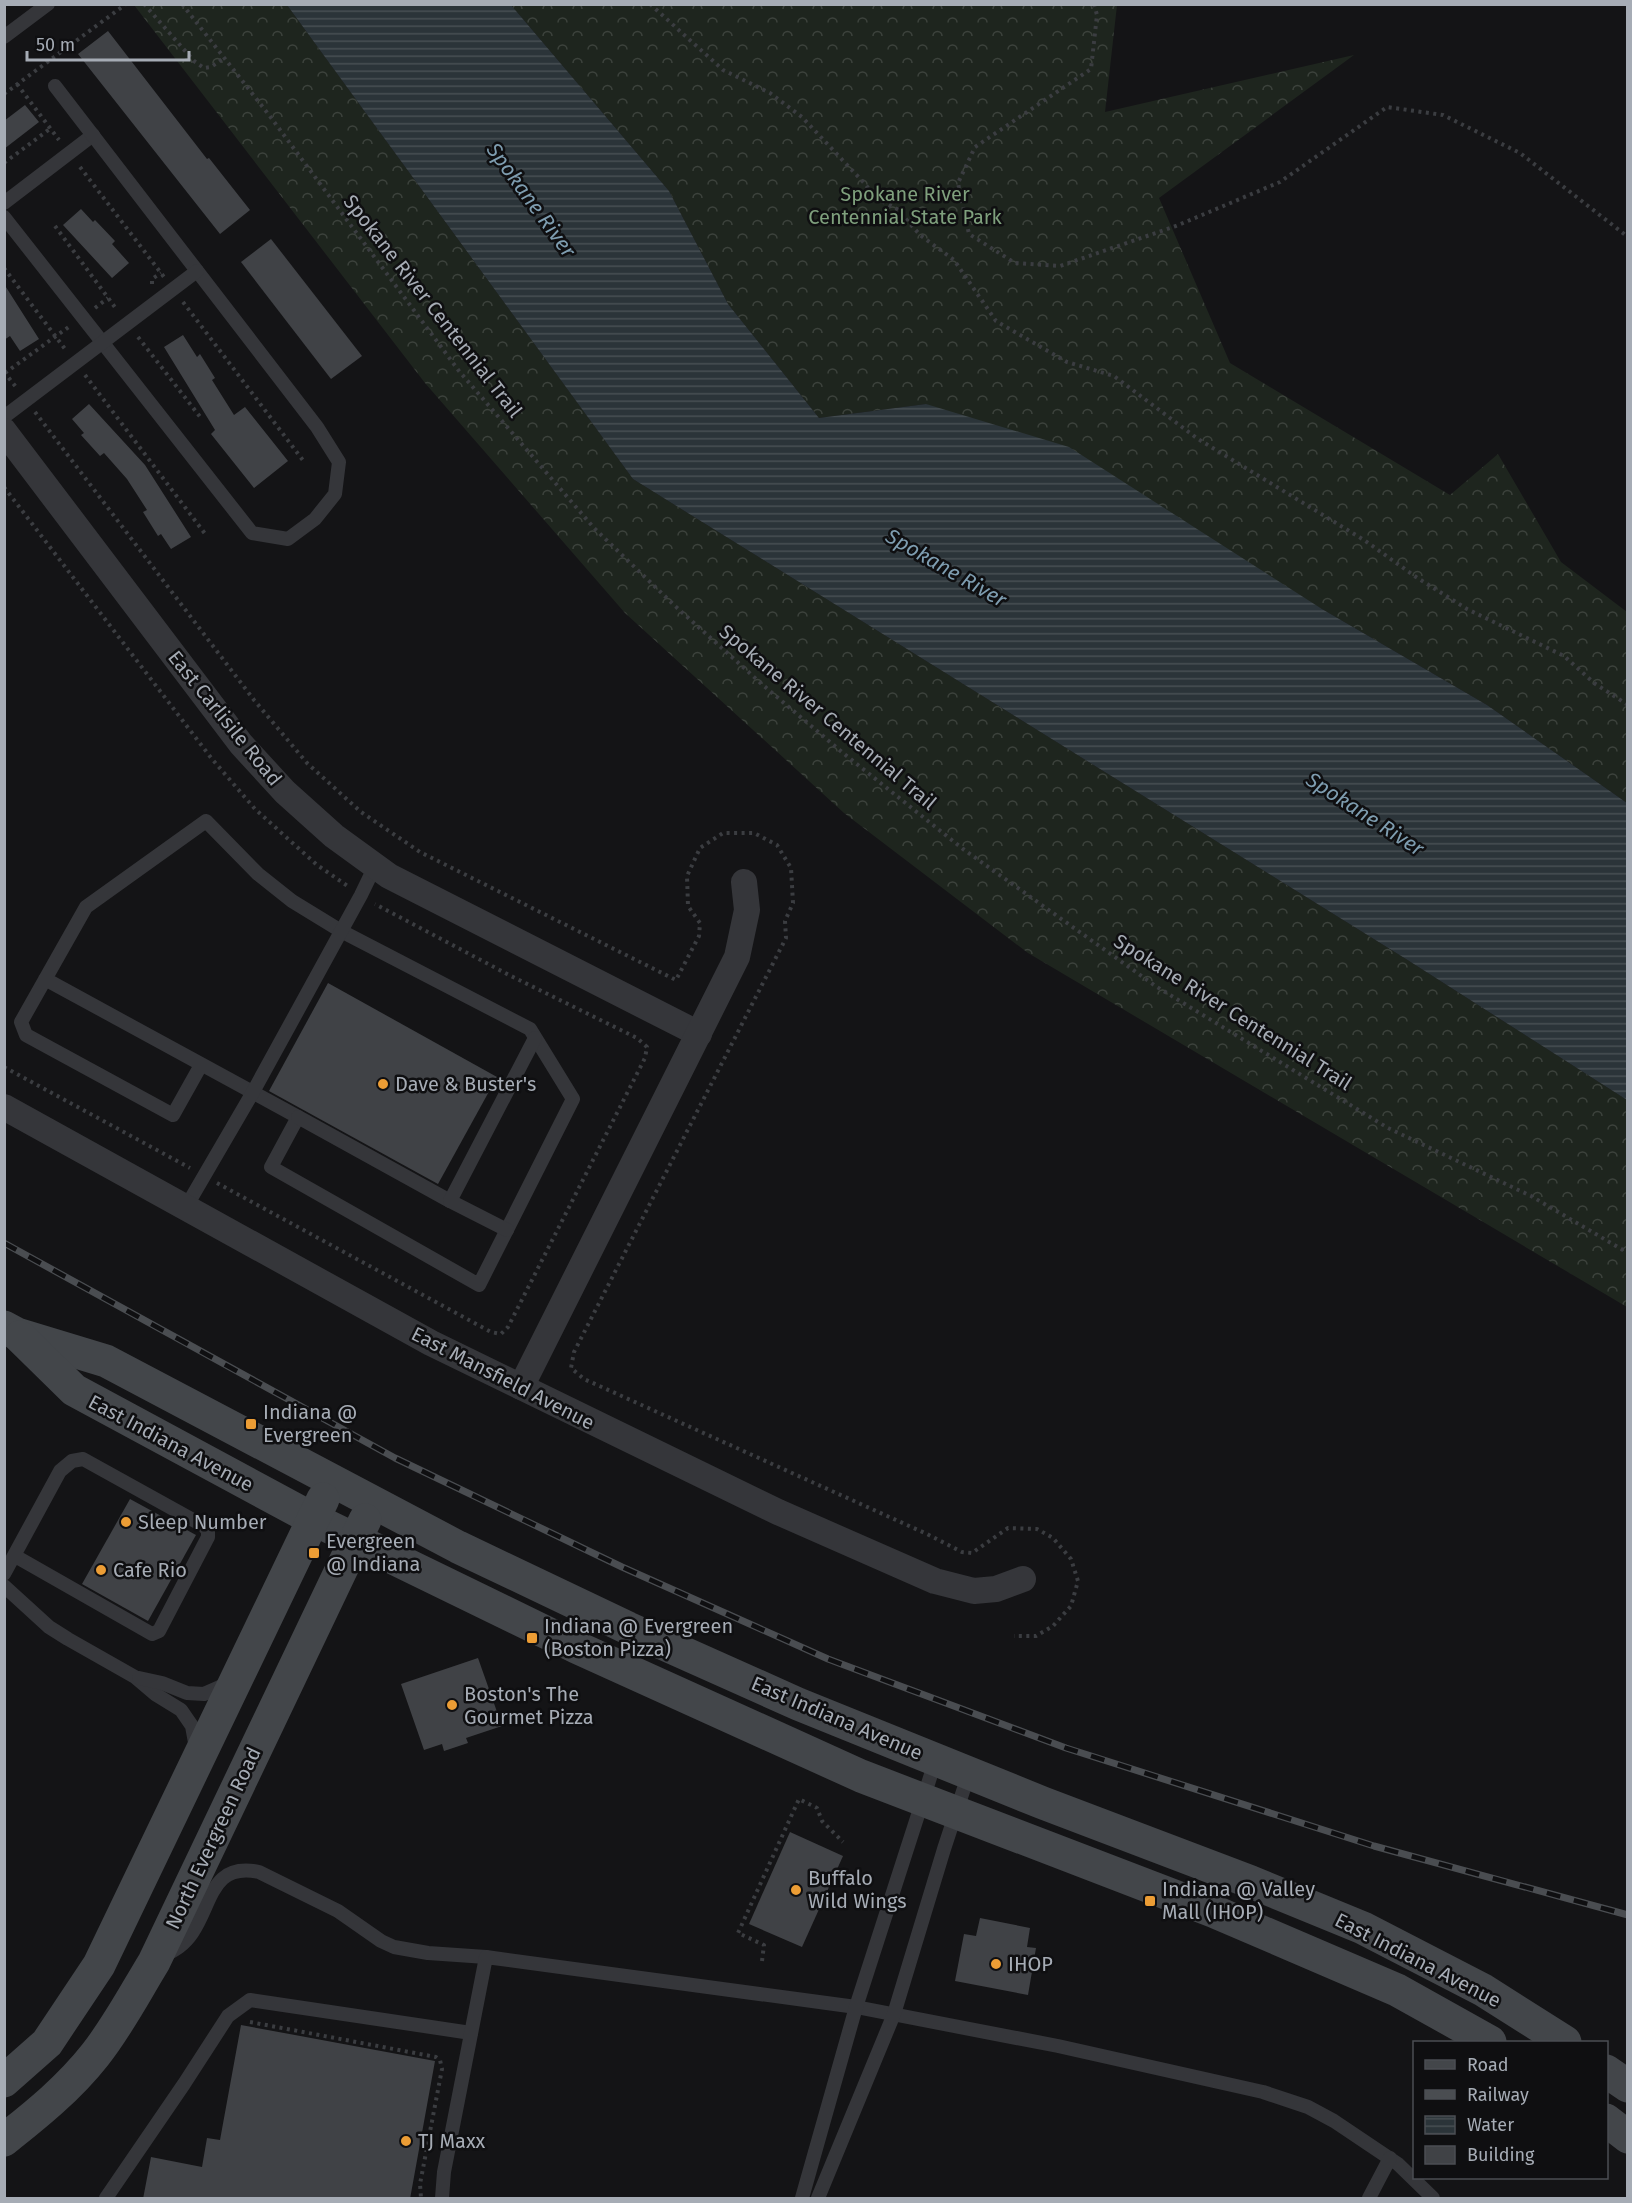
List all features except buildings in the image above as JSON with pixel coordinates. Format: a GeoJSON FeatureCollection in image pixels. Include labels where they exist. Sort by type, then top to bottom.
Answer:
{"type":"FeatureCollection","features":[{"type":"Feature","properties":{"kind":"main road","name":"East Indiana Avenue"},"geometry":{"type":"LineString","coordinates":[[11,1331],[106,1361],[458,1547],[628,1628],[798,1704],[1364,1928],[1483,1990],[1562,2041]]}},
{"type":"Feature","properties":{"kind":"main road","name":"East Indiana Avenue"},"geometry":{"type":"LineString","coordinates":[[11,1331],[74,1390],[313,1519],[576,1647],[861,1776],[1213,1911],[1397,1990],[1486,2041]]}},
{"type":"Feature","properties":{"kind":"main road"},"geometry":{"type":"LineString","coordinates":[[4,2081],[47,2043],[99,1965],[332,1481]]}},
{"type":"Feature","properties":{"kind":"main road","name":"North Evergreen Road"},"geometry":{"type":"LineString","coordinates":[[4,2140],[50,2103],[95,2054],[154,1962],[374,1502]]}},
{"type":"Feature","properties":{"kind":"main road"},"geometry":{"type":"LineString","coordinates":[[1608,2072],[1628,2086]]}},
{"type":"Feature","properties":{"kind":"main road"},"geometry":{"type":"LineString","coordinates":[[1608,2122],[1628,2137]]}},
{"type":"Feature","properties":{"kind":"street","name":"East Carlisile Road"},"geometry":{"type":"LineString","coordinates":[[4,430],[241,744],[285,792],[334,836],[389,876],[699,1034]]}},
{"type":"Feature","properties":{"kind":"street"},"geometry":{"type":"LineString","coordinates":[[521,1387],[737,957],[747,910],[744,882]]}},
{"type":"Feature","properties":{"kind":"street","name":"East Mansfield Avenue"},"geometry":{"type":"LineString","coordinates":[[4,1107],[431,1343],[778,1512],[935,1581],[974,1591],[996,1588],[1023,1579]]}},
{"type":"Feature","properties":{"kind":"lane"},"geometry":{"type":"LineString","coordinates":[[4,37],[48,4]]}},
{"type":"Feature","properties":{"kind":"lane"},"geometry":{"type":"LineString","coordinates":[[4,217],[252,533],[288,539],[315,519],[335,494],[339,462],[317,428],[56,86]]}},
{"type":"Feature","properties":{"kind":"lane"},"geometry":{"type":"LineString","coordinates":[[4,203],[93,135]]}},
{"type":"Feature","properties":{"kind":"lane"},"geometry":{"type":"LineString","coordinates":[[4,417],[197,271]]}},
{"type":"Feature","properties":{"kind":"lane"},"geometry":{"type":"LineString","coordinates":[[201,1065],[173,1115],[26,1035],[21,1022],[86,907],[206,821],[258,874],[292,901],[341,931],[530,1029],[573,1099],[479,1285],[271,1167],[298,1117]]}},
{"type":"Feature","properties":{"kind":"lane"},"geometry":{"type":"LineString","coordinates":[[186,1207],[253,1092],[375,866]]}},
{"type":"Feature","properties":{"kind":"lane"},"geometry":{"type":"LineString","coordinates":[[45,979],[507,1230]]}},
{"type":"Feature","properties":{"kind":"lane"},"geometry":{"type":"LineString","coordinates":[[450,1201],[535,1038]]}},
{"type":"Feature","properties":{"kind":"lane"},"geometry":{"type":"LineString","coordinates":[[4,1574],[60,1471],[72,1461],[83,1460],[204,1526],[208,1531],[208,1537],[159,1631],[152,1634],[15,1556]]}},
{"type":"Feature","properties":{"kind":"lane"},"geometry":{"type":"LineString","coordinates":[[4,1586],[49,1627],[135,1677],[155,1694],[175,1705],[188,1718],[195,1738],[197,1761]]}},
{"type":"Feature","properties":{"kind":"lane"},"geometry":{"type":"LineString","coordinates":[[135,1677],[162,1683],[178,1691],[204,1694],[237,1679]]}},
{"type":"Feature","properties":{"kind":"lane"},"geometry":{"type":"LineString","coordinates":[[802,2199],[856,2007],[936,1759]]}},
{"type":"Feature","properties":{"kind":"lane"},"geometry":{"type":"LineString","coordinates":[[818,2199],[894,2014],[969,1773]]}},
{"type":"Feature","properties":{"kind":"lane"},"geometry":{"type":"LineString","coordinates":[[154,1962],[182,1946],[193,1932],[221,1878],[239,1870],[248,1870],[259,1872],[338,1911],[381,1941],[394,1947],[428,1953],[486,1957],[856,2007],[1058,2046],[1279,2096],[1321,2113],[1390,2158],[1413,2178]]}},
{"type":"Feature","properties":{"kind":"lane"},"geometry":{"type":"LineString","coordinates":[[442,2199],[444,2172],[486,1957]]}},
{"type":"Feature","properties":{"kind":"lane"},"geometry":{"type":"LineString","coordinates":[[106,2199],[228,2016],[250,2000],[471,2033]]}},
{"type":"Feature","properties":{"kind":"lane"},"geometry":{"type":"LineString","coordinates":[[1369,2199],[1390,2158]]}},
{"type":"Feature","properties":{"kind":"lane"},"geometry":{"type":"LineString","coordinates":[[1414,2179],[1433,2199]]}},
{"type":"Feature","properties":{"kind":"path"},"geometry":{"type":"LineString","coordinates":[[4,94],[126,4]]}},
{"type":"Feature","properties":{"kind":"path"},"geometry":{"type":"LineString","coordinates":[[144,4],[194,61],[204,68],[212,67],[224,58]]}},
{"type":"Feature","properties":{"kind":"path","name":"Spokane River Centennial Trail"},"geometry":{"type":"LineString","coordinates":[[182,4],[459,371],[594,528],[674,605],[773,693],[843,753],[963,849],[1157,987],[1388,1128],[1531,1196],[1628,1253]]}},
{"type":"Feature","properties":{"kind":"path"},"geometry":{"type":"LineString","coordinates":[[650,4],[723,70],[770,93],[802,117],[876,198],[897,209],[920,235],[954,260],[996,321],[1067,362],[1114,376],[1197,440],[1364,540],[1467,609],[1564,656],[1594,683],[1628,705]]}},
{"type":"Feature","properties":{"kind":"path"},"geometry":{"type":"LineString","coordinates":[[1094,4],[1097,15],[1091,69],[975,147],[958,183],[969,234],[1015,263],[1060,266],[1176,226],[1280,182],[1387,107],[1443,115],[1520,153],[1628,237]]}},
{"type":"Feature","properties":{"kind":"path"},"geometry":{"type":"LineString","coordinates":[[17,84],[62,144]]}},
{"type":"Feature","properties":{"kind":"path"},"geometry":{"type":"LineString","coordinates":[[4,162],[51,129]]}},
{"type":"Feature","properties":{"kind":"path"},"geometry":{"type":"LineString","coordinates":[[80,167],[164,278]]}},
{"type":"Feature","properties":{"kind":"path"},"geometry":{"type":"LineString","coordinates":[[55,226],[119,312]]}},
{"type":"Feature","properties":{"kind":"path"},"geometry":{"type":"LineString","coordinates":[[4,268],[68,352]]}},
{"type":"Feature","properties":{"kind":"path"},"geometry":{"type":"LineString","coordinates":[[94,308],[108,298]]}},
{"type":"Feature","properties":{"kind":"path"},"geometry":{"type":"LineString","coordinates":[[183,302],[305,463]]}},
{"type":"Feature","properties":{"kind":"path"},"geometry":{"type":"LineString","coordinates":[[70,325],[5,373],[254,700],[307,763],[361,812],[420,852],[676,980],[699,936],[700,923],[688,906],[687,876],[700,848],[723,832],[754,832],[777,845],[791,868],[792,903],[785,921],[786,938],[574,1352],[571,1368],[584,1379],[963,1552],[972,1553],[1008,1528],[1036,1529],[1053,1538],[1071,1559],[1078,1581],[1071,1606],[1053,1626],[1036,1636],[1014,1636]]}},
{"type":"Feature","properties":{"kind":"path"},"geometry":{"type":"LineString","coordinates":[[138,336],[201,418]]}},
{"type":"Feature","properties":{"kind":"path"},"geometry":{"type":"LineString","coordinates":[[85,375],[206,535]]}},
{"type":"Feature","properties":{"kind":"path"},"geometry":{"type":"LineString","coordinates":[[4,487],[212,759],[255,809],[317,865],[361,895],[509,975],[637,1038],[646,1047],[645,1058],[508,1328],[501,1334],[491,1332],[4,1067]]}},
{"type":"Feature","properties":{"kind":"path"},"geometry":{"type":"LineString","coordinates":[[762,1961],[764,1945],[738,1933],[799,1799],[817,1808],[822,1821],[843,1842]]}},
{"type":"Feature","properties":{"kind":"path"},"geometry":{"type":"LineString","coordinates":[[246,2021],[436,2057],[441,2060],[442,2068],[420,2184],[421,2199]]}},
{"type":"Feature","properties":{"kind":"green space"},"geometry":{"type":"Polygon","coordinates":[[[134,5],[287,5],[633,479],[1406,959],[1627,1100],[1627,1307],[1028,953],[844,813],[625,613],[425,383],[134,5]]]}},
{"type":"Feature","properties":{"kind":"green space","name":"Spokane River Centennial State Park"},"geometry":{"type":"Polygon","coordinates":[[[511,5],[1117,5],[1105,112],[1354,55],[1159,198],[1230,363],[1450,495],[1498,454],[1561,562],[1627,612],[1627,803],[1487,705],[1322,609],[926,404],[819,418],[728,304],[669,191],[511,5]]]}},
{"type":"Feature","properties":{"kind":"water","name":"Spokane River"},"geometry":{"type":"Polygon","coordinates":[[[287,5],[511,5],[669,191],[728,304],[819,418],[926,404],[1069,447],[1322,609],[1487,705],[1627,803],[1627,1100],[1406,959],[633,479],[287,5]]]}},
{"type":"Feature","properties":{"kind":"railway"},"geometry":{"type":"LineString","coordinates":[[4,1243],[395,1458],[622,1567],[828,1659],[1066,1748],[1374,1846],[1628,1915]]}},
{"type":"Feature","properties":{"kind":"place","name":"Dave & Buster's"},"geometry":{"type":"Point","coordinates":[383,1084]}},
{"type":"Feature","properties":{"kind":"place","name":"Indiana @ Evergreen"},"geometry":{"type":"Point","coordinates":[251,1424]}},
{"type":"Feature","properties":{"kind":"place","name":"Sleep Number"},"geometry":{"type":"Point","coordinates":[126,1522]}},
{"type":"Feature","properties":{"kind":"place","name":"Evergreen @ Indiana"},"geometry":{"type":"Point","coordinates":[314,1553]}},
{"type":"Feature","properties":{"kind":"place","name":"Cafe Rio"},"geometry":{"type":"Point","coordinates":[101,1570]}},
{"type":"Feature","properties":{"kind":"place","name":"Indiana @ Evergreen (Boston Pizza)"},"geometry":{"type":"Point","coordinates":[532,1638]}},
{"type":"Feature","properties":{"kind":"place","name":"Boston's The Gourmet Pizza"},"geometry":{"type":"Point","coordinates":[452,1705]}},
{"type":"Feature","properties":{"kind":"place","name":"Buffalo Wild Wings"},"geometry":{"type":"Point","coordinates":[796,1890]}},
{"type":"Feature","properties":{"kind":"place","name":"Indiana @ Valley Mall (IHOP)"},"geometry":{"type":"Point","coordinates":[1150,1901]}},
{"type":"Feature","properties":{"kind":"place","name":"IHOP"},"geometry":{"type":"Point","coordinates":[996,1964]}},
{"type":"Feature","properties":{"kind":"place","name":"TJ Maxx"},"geometry":{"type":"Point","coordinates":[406,2141]}}]}
